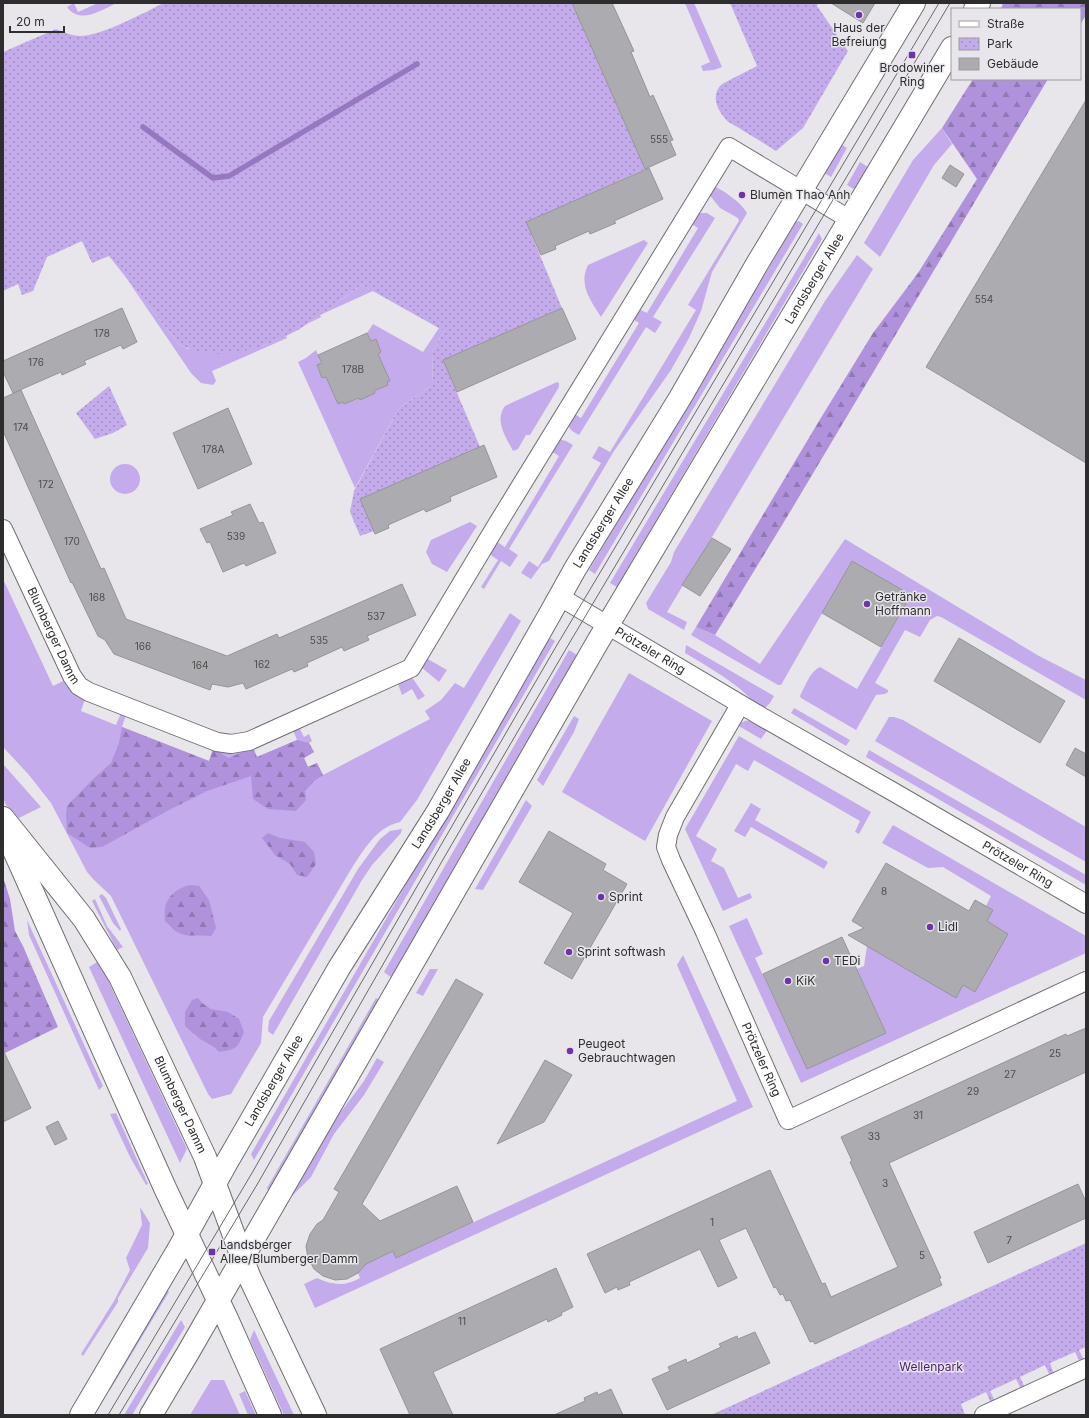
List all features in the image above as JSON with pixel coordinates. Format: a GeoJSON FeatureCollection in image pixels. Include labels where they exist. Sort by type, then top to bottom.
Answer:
{"type":"FeatureCollection","features":[{"type":"Feature","properties":{"kind":"main road","name":"Landsberger Allee"},"geometry":{"type":"LineString","coordinates":[[81,1415],[339,968],[438,811],[575,570],[680,398],[801,191],[914,3]]}},
{"type":"Feature","properties":{"kind":"main road","name":"Landsberger Allee"},"geometry":{"type":"LineString","coordinates":[[151,1415],[608,625],[951,50]]}},
{"type":"Feature","properties":{"kind":"main road","name":"Blumberger Damm"},"geometry":{"type":"LineString","coordinates":[[3,818],[84,919],[120,977],[205,1157],[249,1276],[315,1415]]}},
{"type":"Feature","properties":{"kind":"main road"},"geometry":{"type":"LineString","coordinates":[[3,825],[164,1188],[270,1415]]}},
{"type":"Feature","properties":{"kind":"street","name":"Landsberger Allee"},"geometry":{"type":"LineString","coordinates":[[249,741],[411,668],[728,147],[849,219]]}},
{"type":"Feature","properties":{"kind":"street","name":"Blumberger Damm"},"geometry":{"type":"LineString","coordinates":[[3,529],[72,676],[79,686],[89,692],[217,742],[231,744],[249,741]]}},
{"type":"Feature","properties":{"kind":"street","name":"Prötzeler Ring"},"geometry":{"type":"LineString","coordinates":[[560,597],[740,705],[1086,904]]}},
{"type":"Feature","properties":{"kind":"street","name":"Prötzeler Ring"},"geometry":{"type":"LineString","coordinates":[[740,705],[675,817],[668,836],[666,847],[788,1120],[1086,981]]}},
{"type":"Feature","properties":{"kind":"street"},"geometry":{"type":"LineString","coordinates":[[984,1415],[1086,1368]]}},
{"type":"Feature","properties":{"kind":"green space"},"geometry":{"type":"Polygon","coordinates":[[[74,3],[78,12],[98,3],[117,3],[98,12],[78,15],[67,7],[74,3]]]}},
{"type":"Feature","properties":{"kind":"green space"},"geometry":{"type":"Polygon","coordinates":[[[164,3],[572,3],[579,19],[582,18],[585,33],[645,169],[587,195],[588,198],[571,202],[526,222],[562,308],[443,360],[480,447],[360,499],[374,531],[360,536],[350,512],[354,491],[399,408],[433,385],[432,352],[444,331],[362,285],[302,327],[288,335],[262,346],[234,353],[220,354],[192,350],[179,344],[109,256],[92,263],[82,241],[47,257],[33,291],[22,295],[18,284],[3,291],[3,52],[56,29],[77,36],[99,32],[111,28],[164,3]]]}},
{"type":"Feature","properties":{"kind":"green space"},"geometry":{"type":"Polygon","coordinates":[[[685,3],[694,3],[722,67],[714,70],[703,71],[701,66],[710,62],[685,3]]]}},
{"type":"Feature","properties":{"kind":"green space"},"geometry":{"type":"Polygon","coordinates":[[[730,3],[818,3],[817,6],[848,51],[803,128],[776,151],[729,122],[718,109],[716,96],[722,84],[757,66],[730,3]]]}},
{"type":"Feature","properties":{"kind":"green space"},"geometry":{"type":"Polygon","coordinates":[[[1003,3],[1086,3],[1086,15],[1081,23],[1081,8],[1001,8],[1003,3]]]}},
{"type":"Feature","properties":{"kind":"green space"},"geometry":{"type":"Polygon","coordinates":[[[972,80],[1047,80],[715,635],[696,627],[873,333],[918,273],[977,179],[942,128],[972,80]]]}},
{"type":"Feature","properties":{"kind":"green space"},"geometry":{"type":"Polygon","coordinates":[[[942,128],[952,144],[934,165],[880,257],[864,243],[913,160],[942,128]]]}},
{"type":"Feature","properties":{"kind":"green space"},"geometry":{"type":"Polygon","coordinates":[[[841,144],[847,148],[831,177],[823,172],[841,144]]]}},
{"type":"Feature","properties":{"kind":"green space"},"geometry":{"type":"Polygon","coordinates":[[[860,162],[868,167],[854,189],[847,185],[860,162]]]}},
{"type":"Feature","properties":{"kind":"green space"},"geometry":{"type":"Polygon","coordinates":[[[712,185],[732,197],[747,213],[712,272],[701,311],[689,338],[671,370],[614,451],[549,561],[542,564],[531,579],[521,573],[529,561],[538,567],[601,463],[592,458],[599,446],[610,452],[696,310],[688,305],[739,221],[738,218],[720,208],[708,193],[712,185]]]}},
{"type":"Feature","properties":{"kind":"green space"},"geometry":{"type":"Polygon","coordinates":[[[696,213],[707,213],[715,218],[653,317],[662,322],[655,333],[646,327],[579,435],[572,431],[566,423],[573,413],[581,418],[639,323],[631,318],[637,308],[647,313],[698,228],[690,223],[696,213]]]}},
{"type":"Feature","properties":{"kind":"green space"},"geometry":{"type":"Polygon","coordinates":[[[799,221],[803,224],[595,574],[589,570],[796,222],[799,221]]]}},
{"type":"Feature","properties":{"kind":"green space"},"geometry":{"type":"Polygon","coordinates":[[[819,233],[822,239],[617,587],[610,583],[819,233]]]}},
{"type":"Feature","properties":{"kind":"green space"},"geometry":{"type":"Polygon","coordinates":[[[644,240],[648,243],[601,317],[590,299],[585,286],[585,272],[588,265],[644,240]]]}},
{"type":"Feature","properties":{"kind":"green space"},"geometry":{"type":"Polygon","coordinates":[[[857,255],[873,269],[667,612],[687,622],[684,630],[648,609],[646,603],[671,562],[674,552],[825,301],[857,255]]]}},
{"type":"Feature","properties":{"kind":"green space"},"geometry":{"type":"Polygon","coordinates":[[[125,276],[179,344],[188,349],[262,346],[286,336],[287,338],[212,371],[216,381],[213,385],[201,383],[191,373],[125,276]]]}},
{"type":"Feature","properties":{"kind":"green space"},"geometry":{"type":"Polygon","coordinates":[[[362,285],[373,291],[320,315],[321,317],[307,324],[362,285]]]}},
{"type":"Feature","properties":{"kind":"green space"},"geometry":{"type":"Polygon","coordinates":[[[373,324],[423,352],[439,328],[444,331],[432,352],[433,385],[399,408],[355,488],[298,362],[316,350],[322,363],[317,366],[322,378],[326,377],[338,404],[343,402],[344,404],[375,393],[374,391],[388,385],[387,382],[390,381],[378,354],[381,352],[376,339],[371,341],[367,333],[373,324]]]}},
{"type":"Feature","properties":{"kind":"green space"},"geometry":{"type":"Polygon","coordinates":[[[557,382],[559,383],[559,387],[530,435],[526,435],[518,449],[513,451],[502,429],[501,417],[505,406],[557,382]]]}},
{"type":"Feature","properties":{"kind":"green space"},"geometry":{"type":"Polygon","coordinates":[[[109,386],[127,425],[113,433],[95,439],[76,413],[109,386]]]}},
{"type":"Feature","properties":{"kind":"green space"},"geometry":{"type":"Polygon","coordinates":[[[558,439],[573,445],[509,549],[518,555],[510,567],[501,561],[484,589],[481,587],[498,560],[489,554],[497,542],[505,547],[559,456],[551,451],[558,439]]]}},
{"type":"Feature","properties":{"kind":"green space"},"geometry":{"type":"Polygon","coordinates":[[[125,464],[136,468],[140,479],[136,490],[125,494],[114,490],[110,479],[114,468],[125,464]]]}},
{"type":"Feature","properties":{"kind":"green space"},"geometry":{"type":"Polygon","coordinates":[[[470,522],[477,526],[447,572],[432,564],[426,552],[431,540],[470,522]]]}},
{"type":"Feature","properties":{"kind":"green space"},"geometry":{"type":"Polygon","coordinates":[[[845,539],[1039,656],[1086,680],[1086,700],[937,616],[930,620],[920,637],[905,630],[875,683],[888,690],[888,692],[885,694],[876,695],[856,730],[801,698],[800,696],[813,672],[820,667],[857,689],[911,596],[852,561],[781,685],[778,685],[691,635],[696,627],[715,635],[760,664],[845,539]]]}},
{"type":"Feature","properties":{"kind":"green space"},"geometry":{"type":"Polygon","coordinates":[[[3,579],[53,686],[65,680],[85,699],[81,711],[116,725],[121,713],[126,715],[122,727],[209,761],[213,749],[225,753],[244,751],[257,757],[297,740],[293,730],[299,727],[304,737],[309,734],[312,741],[309,743],[314,752],[304,758],[308,767],[317,763],[323,775],[430,719],[425,711],[441,700],[455,683],[464,688],[510,613],[521,621],[417,800],[400,822],[391,825],[377,834],[350,871],[263,1017],[261,1043],[231,1094],[212,1099],[208,1094],[111,896],[87,872],[51,803],[29,775],[3,747],[3,579]]]}},
{"type":"Feature","properties":{"kind":"green space"},"geometry":{"type":"Polygon","coordinates":[[[548,637],[555,641],[254,1160],[251,1154],[548,637]]]}},
{"type":"Feature","properties":{"kind":"green space"},"geometry":{"type":"Polygon","coordinates":[[[686,645],[774,696],[770,703],[765,708],[757,703],[729,681],[685,653],[686,645]]]}},
{"type":"Feature","properties":{"kind":"green space"},"geometry":{"type":"Polygon","coordinates":[[[569,650],[577,655],[392,978],[384,972],[569,650]]]}},
{"type":"Feature","properties":{"kind":"green space"},"geometry":{"type":"Polygon","coordinates":[[[426,658],[447,670],[439,682],[421,667],[426,658]]]}},
{"type":"Feature","properties":{"kind":"green space"},"geometry":{"type":"Polygon","coordinates":[[[629,673],[712,721],[645,841],[562,792],[629,673]]]}},
{"type":"Feature","properties":{"kind":"green space"},"geometry":{"type":"Polygon","coordinates":[[[411,676],[425,696],[418,700],[412,689],[402,695],[398,684],[411,676]]]}},
{"type":"Feature","properties":{"kind":"green space"},"geometry":{"type":"Polygon","coordinates":[[[794,708],[850,740],[846,746],[791,713],[794,708]]]}},
{"type":"Feature","properties":{"kind":"green space"},"geometry":{"type":"Polygon","coordinates":[[[574,716],[579,719],[574,732],[543,786],[537,780],[574,716]]]}},
{"type":"Feature","properties":{"kind":"green space"},"geometry":{"type":"Polygon","coordinates":[[[889,717],[903,720],[1086,827],[1086,862],[875,741],[889,717]]]}},
{"type":"Feature","properties":{"kind":"green space"},"geometry":{"type":"Polygon","coordinates":[[[751,720],[768,729],[761,739],[737,725],[751,720]]]}},
{"type":"Feature","properties":{"kind":"green space"},"geometry":{"type":"Polygon","coordinates":[[[122,727],[209,761],[213,749],[229,758],[253,747],[257,757],[297,740],[309,743],[314,752],[304,758],[308,767],[317,763],[323,775],[314,781],[305,791],[306,800],[296,811],[268,809],[253,799],[251,776],[207,791],[102,847],[90,848],[67,833],[67,806],[111,763],[119,743],[122,727]]]}},
{"type":"Feature","properties":{"kind":"green space"},"geometry":{"type":"Polygon","coordinates":[[[739,736],[871,812],[859,834],[855,832],[860,821],[754,760],[748,771],[736,764],[696,836],[717,849],[711,861],[724,868],[738,898],[750,893],[752,898],[723,911],[685,829],[739,736]]]}},
{"type":"Feature","properties":{"kind":"green space"},"geometry":{"type":"Polygon","coordinates":[[[869,750],[1086,875],[1086,885],[866,757],[869,750]]]}},
{"type":"Feature","properties":{"kind":"green space"},"geometry":{"type":"Polygon","coordinates":[[[3,764],[41,807],[19,818],[6,805],[3,798],[3,764]]]}},
{"type":"Feature","properties":{"kind":"green space"},"geometry":{"type":"Polygon","coordinates":[[[526,800],[532,806],[483,890],[475,889],[526,800]]]}},
{"type":"Feature","properties":{"kind":"green space"},"geometry":{"type":"Polygon","coordinates":[[[751,803],[761,809],[755,820],[828,862],[824,869],[751,827],[745,837],[734,831],[751,803]]]}},
{"type":"Feature","properties":{"kind":"green space"},"geometry":{"type":"Polygon","coordinates":[[[893,825],[1086,936],[1086,953],[801,1083],[729,926],[747,918],[763,954],[755,958],[807,1069],[886,1033],[857,969],[864,966],[867,946],[956,997],[963,985],[975,992],[1008,934],[987,921],[993,910],[986,906],[991,896],[943,867],[928,868],[882,843],[893,825]]]}},
{"type":"Feature","properties":{"kind":"green space"},"geometry":{"type":"Polygon","coordinates":[[[402,829],[401,833],[372,865],[362,880],[273,1035],[268,1031],[269,1021],[358,869],[380,839],[390,831],[402,829]]]}},
{"type":"Feature","properties":{"kind":"green space"},"geometry":{"type":"Polygon","coordinates":[[[268,833],[280,838],[305,842],[314,852],[316,864],[307,877],[297,875],[290,864],[275,855],[262,838],[268,833]]]}},
{"type":"Feature","properties":{"kind":"green space"},"geometry":{"type":"Polygon","coordinates":[[[3,877],[10,899],[15,931],[58,1027],[3,1054],[3,877]]]}},
{"type":"Feature","properties":{"kind":"green space"},"geometry":{"type":"Polygon","coordinates":[[[190,885],[199,886],[209,900],[216,928],[211,936],[181,934],[165,921],[165,906],[170,897],[178,889],[190,885]]]}},
{"type":"Feature","properties":{"kind":"green space"},"geometry":{"type":"Polygon","coordinates":[[[102,894],[106,898],[121,929],[120,931],[113,923],[99,896],[102,894]]]}},
{"type":"Feature","properties":{"kind":"green space"},"geometry":{"type":"Polygon","coordinates":[[[95,899],[107,926],[123,947],[117,950],[92,901],[95,899]]]}},
{"type":"Feature","properties":{"kind":"green space"},"geometry":{"type":"Polygon","coordinates":[[[27,920],[103,1086],[99,1090],[29,935],[27,920]]]}},
{"type":"Feature","properties":{"kind":"green space"},"geometry":{"type":"Polygon","coordinates":[[[683,955],[753,1107],[315,1308],[304,1284],[317,1278],[338,1284],[354,1281],[360,1278],[358,1273],[366,1264],[393,1251],[396,1258],[737,1101],[677,965],[683,955]]]}},
{"type":"Feature","properties":{"kind":"green space"},"geometry":{"type":"Polygon","coordinates":[[[99,961],[187,1149],[180,1163],[89,967],[99,961]]]}},
{"type":"Feature","properties":{"kind":"green space"},"geometry":{"type":"Polygon","coordinates":[[[430,969],[438,969],[423,996],[416,993],[430,969]]]}},
{"type":"Feature","properties":{"kind":"green space"},"geometry":{"type":"Polygon","coordinates":[[[198,998],[202,1003],[211,1009],[228,1012],[239,1019],[244,1032],[236,1047],[219,1052],[214,1047],[200,1039],[185,1026],[185,1012],[192,1000],[198,998]]]}},
{"type":"Feature","properties":{"kind":"green space"},"geometry":{"type":"Polygon","coordinates":[[[376,998],[379,1000],[269,1191],[267,1188],[376,998]]]}},
{"type":"Feature","properties":{"kind":"green space"},"geometry":{"type":"Polygon","coordinates":[[[377,1058],[384,1062],[364,1095],[334,1134],[311,1177],[292,1196],[290,1195],[334,1121],[364,1081],[377,1058]]]}},
{"type":"Feature","properties":{"kind":"green space"},"geometry":{"type":"Polygon","coordinates":[[[116,1113],[148,1184],[146,1185],[130,1157],[110,1114],[116,1113]]]}},
{"type":"Feature","properties":{"kind":"green space"},"geometry":{"type":"Polygon","coordinates":[[[140,1207],[150,1223],[148,1248],[118,1298],[118,1302],[83,1356],[81,1354],[114,1301],[130,1270],[126,1258],[142,1225],[140,1207]]]}},
{"type":"Feature","properties":{"kind":"green space","name":"Wellenpark"},"geometry":{"type":"Polygon","coordinates":[[[1086,1243],[1086,1347],[1079,1350],[1084,1360],[1080,1362],[1075,1352],[1050,1363],[1054,1374],[1050,1376],[1045,1365],[1020,1377],[1025,1388],[1021,1389],[1016,1379],[990,1391],[995,1401],[991,1403],[986,1392],[961,1404],[965,1415],[711,1415],[1086,1243]]]}},
{"type":"Feature","properties":{"kind":"green space"},"geometry":{"type":"Polygon","coordinates":[[[166,1289],[169,1292],[110,1390],[107,1389],[166,1289]]]}},
{"type":"Feature","properties":{"kind":"green space"},"geometry":{"type":"Polygon","coordinates":[[[181,1320],[185,1327],[132,1415],[124,1415],[181,1320]]]}},
{"type":"Feature","properties":{"kind":"green space"},"geometry":{"type":"Polygon","coordinates":[[[254,1330],[294,1415],[284,1415],[250,1340],[254,1330]]]}},
{"type":"Feature","properties":{"kind":"green space"},"geometry":{"type":"Polygon","coordinates":[[[211,1380],[224,1380],[240,1415],[190,1415],[211,1380]]]}},
{"type":"Feature","properties":{"kind":"green space"},"geometry":{"type":"Polygon","coordinates":[[[245,1391],[256,1415],[248,1415],[239,1394],[245,1391]]]}},
{"type":"Feature","properties":{"kind":"building"},"geometry":{"type":"Polygon","coordinates":[[[572,3],[612,3],[634,51],[631,52],[650,97],[653,95],[673,140],[670,141],[676,155],[645,169],[572,3]]]}},
{"type":"Feature","properties":{"kind":"building","name":"Haus der Befreiung"},"geometry":{"type":"Polygon","coordinates":[[[831,3],[875,3],[863,23],[831,3]]]}},
{"type":"Feature","properties":{"kind":"building"},"geometry":{"type":"Polygon","coordinates":[[[1086,100],[1086,463],[926,367],[1086,100]]]}},
{"type":"Feature","properties":{"kind":"building"},"geometry":{"type":"Polygon","coordinates":[[[950,165],[964,174],[956,187],[942,178],[950,165]]]}},
{"type":"Feature","properties":{"kind":"building"},"geometry":{"type":"Polygon","coordinates":[[[649,168],[663,199],[614,221],[616,223],[590,234],[589,231],[555,246],[556,249],[541,255],[526,222],[649,168]]]}},
{"type":"Feature","properties":{"kind":"building"},"geometry":{"type":"Polygon","coordinates":[[[122,308],[137,342],[123,349],[121,345],[84,361],[86,364],[62,375],[61,372],[13,393],[3,372],[3,361],[122,308]]]}},
{"type":"Feature","properties":{"kind":"building"},"geometry":{"type":"Polygon","coordinates":[[[562,308],[576,339],[457,392],[443,360],[562,308]]]}},
{"type":"Feature","properties":{"kind":"building"},"geometry":{"type":"Polygon","coordinates":[[[367,333],[371,341],[376,339],[381,352],[378,354],[390,381],[387,382],[388,385],[374,391],[375,393],[360,400],[359,398],[344,404],[343,402],[338,404],[326,377],[322,378],[317,365],[322,363],[318,355],[367,333]]]}},
{"type":"Feature","properties":{"kind":"building"},"geometry":{"type":"Polygon","coordinates":[[[21,390],[101,569],[104,568],[126,619],[227,656],[277,634],[279,638],[402,584],[416,615],[367,636],[369,640],[344,651],[342,647],[307,663],[308,666],[294,672],[292,669],[246,689],[243,683],[228,687],[212,684],[210,690],[114,654],[105,640],[98,636],[72,582],[71,583],[3,431],[3,398],[21,390]]]}},
{"type":"Feature","properties":{"kind":"building"},"geometry":{"type":"Polygon","coordinates":[[[228,408],[252,464],[198,489],[173,433],[228,408]]]}},
{"type":"Feature","properties":{"kind":"building"},"geometry":{"type":"Polygon","coordinates":[[[484,445],[497,477],[450,497],[451,501],[426,512],[424,509],[388,525],[389,528],[375,534],[360,499],[484,445]]]}},
{"type":"Feature","properties":{"kind":"building"},"geometry":{"type":"Polygon","coordinates":[[[250,504],[259,523],[263,522],[276,553],[246,566],[244,563],[223,572],[210,542],[207,543],[200,529],[233,515],[231,512],[250,504]]]}},
{"type":"Feature","properties":{"kind":"building"},"geometry":{"type":"Polygon","coordinates":[[[712,538],[731,549],[700,596],[682,585],[712,538]]]}},
{"type":"Feature","properties":{"kind":"building","name":"Getränke Hoffmann"},"geometry":{"type":"Polygon","coordinates":[[[852,561],[911,595],[881,647],[822,613],[852,561]]]}},
{"type":"Feature","properties":{"kind":"building"},"geometry":{"type":"Polygon","coordinates":[[[959,638],[1065,701],[1040,743],[934,681],[959,638]]]}},
{"type":"Feature","properties":{"kind":"building"},"geometry":{"type":"Polygon","coordinates":[[[1075,748],[1086,754],[1086,777],[1066,765],[1075,748]]]}},
{"type":"Feature","properties":{"kind":"building"},"geometry":{"type":"Polygon","coordinates":[[[549,831],[606,864],[603,870],[627,884],[572,979],[544,963],[573,913],[519,882],[549,831]]]}},
{"type":"Feature","properties":{"kind":"building","name":"Lidl"},"geometry":{"type":"Polygon","coordinates":[[[886,863],[969,911],[975,900],[993,910],[987,921],[1008,934],[975,992],[963,985],[956,998],[848,935],[864,928],[852,921],[886,863]]]}},
{"type":"Feature","properties":{"kind":"building"},"geometry":{"type":"Polygon","coordinates":[[[842,937],[886,1033],[807,1069],[763,974],[842,937]]]}},
{"type":"Feature","properties":{"kind":"building"},"geometry":{"type":"Polygon","coordinates":[[[456,979],[483,994],[362,1204],[380,1221],[457,1186],[473,1222],[396,1258],[393,1251],[366,1264],[358,1273],[347,1279],[335,1280],[323,1276],[314,1269],[308,1258],[306,1246],[310,1234],[317,1224],[323,1220],[339,1192],[334,1189],[456,979]]]}},
{"type":"Feature","properties":{"kind":"building"},"geometry":{"type":"Polygon","coordinates":[[[1086,1028],[1086,1072],[889,1163],[941,1278],[939,1279],[942,1285],[815,1344],[813,1341],[810,1342],[790,1300],[786,1301],[783,1294],[780,1295],[776,1287],[774,1288],[746,1228],[719,1240],[737,1278],[718,1287],[700,1249],[629,1282],[630,1285],[618,1290],[617,1287],[605,1293],[587,1254],[770,1170],[822,1284],[825,1283],[831,1297],[898,1267],[850,1162],[852,1161],[841,1137],[1066,1034],[1067,1036],[1086,1028]]]}},
{"type":"Feature","properties":{"kind":"building"},"geometry":{"type":"Polygon","coordinates":[[[3,1050],[31,1108],[3,1122],[3,1050]]]}},
{"type":"Feature","properties":{"kind":"building"},"geometry":{"type":"Polygon","coordinates":[[[545,1060],[572,1075],[544,1122],[497,1144],[545,1060]]]}},
{"type":"Feature","properties":{"kind":"building"},"geometry":{"type":"Polygon","coordinates":[[[58,1121],[67,1139],[55,1145],[46,1127],[58,1121]]]}},
{"type":"Feature","properties":{"kind":"building"},"geometry":{"type":"Polygon","coordinates":[[[1078,1184],[1086,1202],[1086,1218],[988,1263],[974,1232],[1078,1184]]]}},
{"type":"Feature","properties":{"kind":"building"},"geometry":{"type":"Polygon","coordinates":[[[556,1268],[573,1307],[561,1313],[562,1315],[548,1322],[547,1319],[433,1372],[453,1415],[410,1415],[380,1349],[556,1268]]]}},
{"type":"Feature","properties":{"kind":"building"},"geometry":{"type":"Polygon","coordinates":[[[755,1332],[770,1363],[667,1410],[652,1379],[670,1371],[668,1367],[686,1359],[687,1363],[721,1347],[719,1344],[737,1336],[738,1339],[755,1332]]]}},
{"type":"Feature","properties":{"kind":"building"},"geometry":{"type":"Polygon","coordinates":[[[611,1389],[623,1415],[554,1415],[585,1401],[584,1398],[597,1392],[598,1395],[611,1389]]]}},
{"type":"Feature","properties":{"kind":"waterway"},"geometry":{"type":"LineString","coordinates":[[143,127],[213,178],[229,176],[417,64]]}},
{"type":"Feature","properties":{"kind":"tram line"},"geometry":{"type":"LineString","coordinates":[[108,1415],[252,1173],[554,650],[939,3]]}},
{"type":"Feature","properties":{"kind":"tram line"},"geometry":{"type":"LineString","coordinates":[[119,1415],[258,1183],[445,856],[570,642],[950,3]]}},
{"type":"Feature","properties":{"kind":"place","name":"Haus der Befreiung"},"geometry":{"type":"Point","coordinates":[859,15]}},
{"type":"Feature","properties":{"kind":"place","name":"Brodowiner Ring"},"geometry":{"type":"Point","coordinates":[912,55]}},
{"type":"Feature","properties":{"kind":"place","name":"Blumen Thao Anh"},"geometry":{"type":"Point","coordinates":[742,195]}},
{"type":"Feature","properties":{"kind":"place","name":"Getränke Hoffmann"},"geometry":{"type":"Point","coordinates":[867,604]}},
{"type":"Feature","properties":{"kind":"place","name":"Sprint"},"geometry":{"type":"Point","coordinates":[601,897]}},
{"type":"Feature","properties":{"kind":"place","name":"Lidl"},"geometry":{"type":"Point","coordinates":[930,927]}},
{"type":"Feature","properties":{"kind":"place","name":"Sprint softwash"},"geometry":{"type":"Point","coordinates":[569,952]}},
{"type":"Feature","properties":{"kind":"place","name":"TEDi"},"geometry":{"type":"Point","coordinates":[826,961]}},
{"type":"Feature","properties":{"kind":"place","name":"KiK"},"geometry":{"type":"Point","coordinates":[788,981]}},
{"type":"Feature","properties":{"kind":"place","name":"Peugeot Gebrauchtwagen"},"geometry":{"type":"Point","coordinates":[570,1051]}},
{"type":"Feature","properties":{"kind":"place","name":"Landsberger Allee/Blumberger Damm"},"geometry":{"type":"Point","coordinates":[212,1252]}}]}
